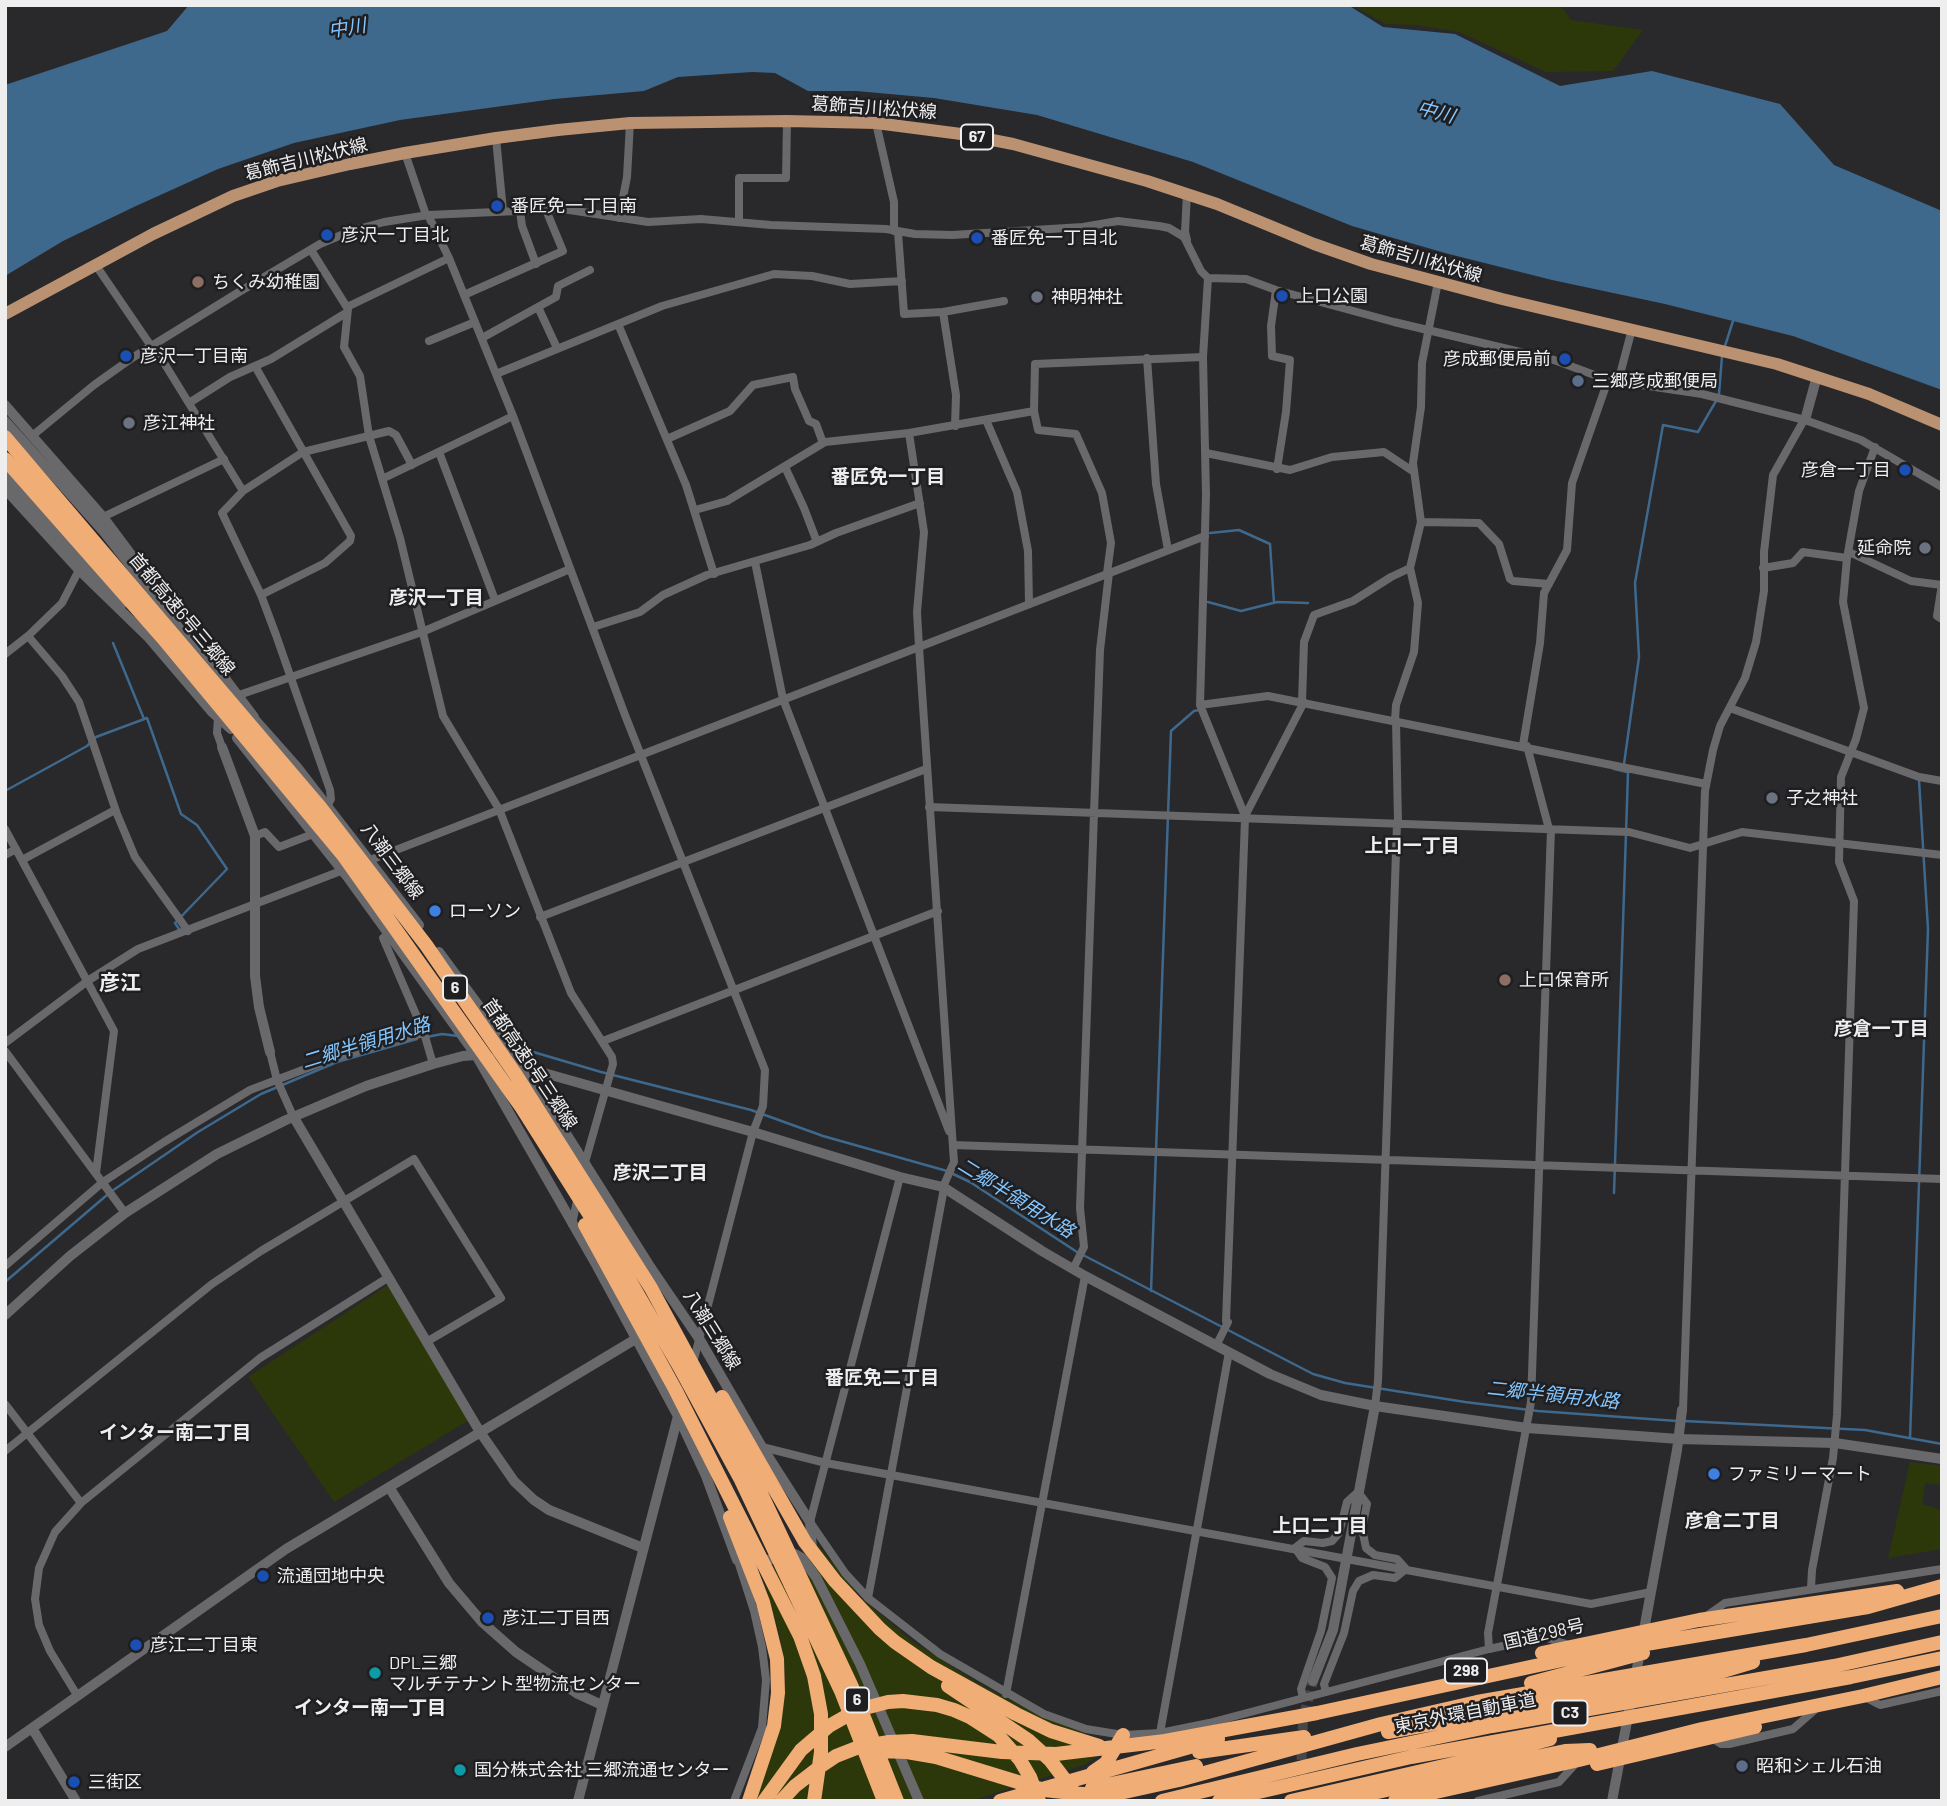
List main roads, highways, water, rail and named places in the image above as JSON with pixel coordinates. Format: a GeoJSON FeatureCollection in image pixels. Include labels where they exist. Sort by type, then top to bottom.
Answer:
{"type":"FeatureCollection","features":[{"type":"Feature","properties":{"kind":"highway","name":"首都高速6号三郷線"},"geometry":{"type":"LineString","coordinates":[[5,437],[320,807],[426,945],[516,1075],[651,1288],[751,1472],[808,1604]]}},
{"type":"Feature","properties":{"kind":"highway","name":"首都高速6号三郷線"},"geometry":{"type":"LineString","coordinates":[[5,459],[162,637],[343,855],[522,1108],[615,1255],[679,1366],[808,1604]]}},
{"type":"Feature","properties":{"kind":"highway"},"geometry":{"type":"LineString","coordinates":[[522,1108],[649,1341],[790,1612],[811,1666],[821,1714],[821,1752],[814,1801]]}},
{"type":"Feature","properties":{"kind":"highway"},"geometry":{"type":"LineString","coordinates":[[651,1288],[710,1377],[805,1542],[866,1615],[925,1671],[1037,1748],[1058,1769],[1078,1801]]}},
{"type":"Feature","properties":{"kind":"highway"},"geometry":{"type":"LineString","coordinates":[[705,1451],[763,1602],[777,1659],[778,1693],[774,1726],[749,1801]]}},
{"type":"Feature","properties":{"kind":"highway"},"geometry":{"type":"LineString","coordinates":[[910,1654],[1036,1724],[1080,1741],[1147,1753],[1197,1752],[1479,1709],[1509,1688],[1741,1628],[1868,1607],[1942,1585]]}},
{"type":"Feature","properties":{"kind":"highway","name":"国道298号"},"geometry":{"type":"LineString","coordinates":[[1000,1801],[1418,1682],[1572,1646],[1699,1620],[1942,1585]]}},
{"type":"Feature","properties":{"kind":"highway","name":"6"},"geometry":{"type":"LineString","coordinates":[[808,1604],[884,1801]]}},
{"type":"Feature","properties":{"kind":"highway","name":"6"},"geometry":{"type":"LineString","coordinates":[[808,1604],[852,1687],[897,1801]]}},
{"type":"Feature","properties":{"kind":"highway"},"geometry":{"type":"LineString","coordinates":[[1033,1801],[1479,1709],[1806,1646],[1942,1616]]}},
{"type":"Feature","properties":{"kind":"highway"},"geometry":{"type":"LineString","coordinates":[[781,1801],[821,1766],[836,1756],[859,1747],[900,1741],[1002,1752],[1056,1754],[1165,1741],[1317,1713],[1540,1663],[1723,1634]]}},
{"type":"Feature","properties":{"kind":"highway","name":"東京外環自動車道"},"geometry":{"type":"LineString","coordinates":[[1162,1801],[1357,1754],[1492,1726],[1821,1668],[1942,1643]]}},
{"type":"Feature","properties":{"kind":"highway","name":"東京外環自動車道"},"geometry":{"type":"LineString","coordinates":[[1219,1801],[1411,1757],[1942,1658]]}},
{"type":"Feature","properties":{"kind":"highway"},"geometry":{"type":"LineString","coordinates":[[1437,1801],[1781,1721],[1942,1665]]}},
{"type":"Feature","properties":{"kind":"highway"},"geometry":{"type":"LineString","coordinates":[[1395,1801],[1702,1729],[1863,1696],[1941,1688]]}},
{"type":"Feature","properties":{"kind":"highway"},"geometry":{"type":"LineString","coordinates":[[764,1801],[795,1757],[829,1726],[856,1710],[904,1701],[954,1710],[998,1735],[1020,1760],[1039,1801]]}},
{"type":"Feature","properties":{"kind":"highway"},"geometry":{"type":"LineString","coordinates":[[1291,1801],[1483,1757],[1605,1721]]}},
{"type":"Feature","properties":{"kind":"highway"},"geometry":{"type":"LineString","coordinates":[[821,1766],[871,1752],[907,1752],[948,1760],[1037,1789],[1070,1794],[1107,1794],[1179,1780],[1381,1724]]}},
{"type":"Feature","properties":{"kind":"highway"},"geometry":{"type":"LineString","coordinates":[[1079,1779],[1106,1763],[1123,1735]]}},
{"type":"Feature","properties":{"kind":"highway"},"geometry":{"type":"LineString","coordinates":[[1337,1801],[1565,1752],[1620,1748]]}},
{"type":"Feature","properties":{"kind":"main road","name":"葛飾吉川松伏線"},"geometry":{"type":"LineString","coordinates":[[5,314],[95,264],[233,196],[277,181],[405,153],[558,130],[630,123],[876,122],[1013,144],[1187,193],[1371,264],[1728,351],[1817,376],[1942,425]]}},
{"type":"Feature","properties":{"kind":"water","name":"中川"},"geometry":{"type":"Polygon","coordinates":[[[189,5],[1348,5],[1383,27],[1455,34],[1560,86],[1652,71],[1780,104],[1834,165],[1942,211],[1942,390],[1793,336],[1665,304],[1552,280],[1352,226],[1193,162],[1037,115],[934,98],[856,91],[808,91],[775,73],[678,77],[644,91],[554,99],[400,120],[294,143],[218,169],[136,206],[63,241],[5,276],[5,85],[167,31],[189,5]]]}},
{"type":"Feature","properties":{"kind":"waterway"},"geometry":{"type":"LineString","coordinates":[[1725,346],[1733,321]]}},
{"type":"Feature","properties":{"kind":"waterway"},"geometry":{"type":"LineString","coordinates":[[1719,394],[1722,356]]}},
{"type":"Feature","properties":{"kind":"waterway"},"geometry":{"type":"LineString","coordinates":[[1624,764],[1639,657],[1635,583],[1663,425],[1698,432],[1716,401]]}},
{"type":"Feature","properties":{"kind":"waterway"},"geometry":{"type":"LineString","coordinates":[[1210,533],[1239,530],[1270,544],[1274,603]]}},
{"type":"Feature","properties":{"kind":"waterway"},"geometry":{"type":"LineString","coordinates":[[1208,602],[1241,611],[1277,602],[1308,603]]}},
{"type":"Feature","properties":{"kind":"waterway"},"geometry":{"type":"LineString","coordinates":[[113,643],[144,719]]}},
{"type":"Feature","properties":{"kind":"waterway"},"geometry":{"type":"LineString","coordinates":[[1151,1291],[1171,731],[1194,711],[1199,710]]}},
{"type":"Feature","properties":{"kind":"waterway"},"geometry":{"type":"LineString","coordinates":[[5,791],[87,746],[96,737],[147,718],[181,814],[197,825],[227,869],[175,923],[178,931]]}},
{"type":"Feature","properties":{"kind":"waterway"},"geometry":{"type":"LineString","coordinates":[[1614,769],[1627,772]]}},
{"type":"Feature","properties":{"kind":"waterway"},"geometry":{"type":"LineString","coordinates":[[1614,1193],[1628,773]]}},
{"type":"Feature","properties":{"kind":"waterway"},"geometry":{"type":"LineString","coordinates":[[1910,1438],[1928,929],[1919,780]]}},
{"type":"Feature","properties":{"kind":"waterway","name":"二郷半領用水路"},"geometry":{"type":"LineString","coordinates":[[427,1037],[442,1034],[458,1036]]}},
{"type":"Feature","properties":{"kind":"waterway","name":"二郷半領用水路"},"geometry":{"type":"LineString","coordinates":[[112,1191],[198,1132],[261,1094],[337,1062],[417,1039]]}},
{"type":"Feature","properties":{"kind":"waterway","name":"二郷半領用水路"},"geometry":{"type":"LineString","coordinates":[[513,1046],[601,1072],[751,1110],[823,1136],[947,1171]]}},
{"type":"Feature","properties":{"kind":"waterway","name":"二郷半領用水路"},"geometry":{"type":"LineString","coordinates":[[953,1174],[970,1182],[1077,1252]]}},
{"type":"Feature","properties":{"kind":"waterway","name":"二郷半領用水路"},"geometry":{"type":"LineString","coordinates":[[5,1282],[107,1195]]}},
{"type":"Feature","properties":{"kind":"waterway","name":"二郷半領用水路"},"geometry":{"type":"LineString","coordinates":[[1083,1255],[1313,1374],[1345,1383],[1538,1411],[1677,1421]]}},
{"type":"Feature","properties":{"kind":"waterway","name":"二郷半領用水路"},"geometry":{"type":"LineString","coordinates":[[1684,1421],[1865,1430],[1942,1444]]}},
{"type":"Feature","properties":{"kind":"tunnel"},"geometry":{"type":"LineString","coordinates":[[1301,1775],[1303,1719],[1313,1681]]}},
{"type":"Feature","properties":{"kind":"place","name":"番匠免一丁目南"},"geometry":{"type":"Point","coordinates":[497,206]}},
{"type":"Feature","properties":{"kind":"place","name":"彦沢一丁目北"},"geometry":{"type":"Point","coordinates":[327,235]}},
{"type":"Feature","properties":{"kind":"place","name":"番匠免一丁目北"},"geometry":{"type":"Point","coordinates":[977,238]}},
{"type":"Feature","properties":{"kind":"place","name":"ちくみ幼稚園"},"geometry":{"type":"Point","coordinates":[198,282]}},
{"type":"Feature","properties":{"kind":"place","name":"上口公園"},"geometry":{"type":"Point","coordinates":[1282,296]}},
{"type":"Feature","properties":{"kind":"place","name":"神明神社"},"geometry":{"type":"Point","coordinates":[1037,297]}},
{"type":"Feature","properties":{"kind":"place","name":"彦沢一丁目南"},"geometry":{"type":"Point","coordinates":[126,356]}},
{"type":"Feature","properties":{"kind":"place","name":"彦成郵便局前"},"geometry":{"type":"Point","coordinates":[1565,359]}},
{"type":"Feature","properties":{"kind":"place","name":"三郷彦成郵便局"},"geometry":{"type":"Point","coordinates":[1578,381]}},
{"type":"Feature","properties":{"kind":"place","name":"彦江神社"},"geometry":{"type":"Point","coordinates":[129,423]}},
{"type":"Feature","properties":{"kind":"place","name":"彦倉一丁目"},"geometry":{"type":"Point","coordinates":[1905,470]}},
{"type":"Feature","properties":{"kind":"place","name":"延命院"},"geometry":{"type":"Point","coordinates":[1925,548]}},
{"type":"Feature","properties":{"kind":"place","name":"子之神社"},"geometry":{"type":"Point","coordinates":[1772,798]}},
{"type":"Feature","properties":{"kind":"place","name":"ローソン"},"geometry":{"type":"Point","coordinates":[435,911]}},
{"type":"Feature","properties":{"kind":"place","name":"上口保育所"},"geometry":{"type":"Point","coordinates":[1505,980]}},
{"type":"Feature","properties":{"kind":"place","name":"ファミリーマート"},"geometry":{"type":"Point","coordinates":[1714,1474]}},
{"type":"Feature","properties":{"kind":"place","name":"流通団地中央"},"geometry":{"type":"Point","coordinates":[263,1576]}},
{"type":"Feature","properties":{"kind":"place","name":"彦江二丁目西"},"geometry":{"type":"Point","coordinates":[488,1618]}},
{"type":"Feature","properties":{"kind":"place","name":"彦江二丁目東"},"geometry":{"type":"Point","coordinates":[136,1645]}},
{"type":"Feature","properties":{"kind":"place","name":"DPL三郷 マルチテナント型物流センター"},"geometry":{"type":"Point","coordinates":[375,1673]}},
{"type":"Feature","properties":{"kind":"place","name":"昭和シェル石油"},"geometry":{"type":"Point","coordinates":[1742,1766]}},
{"type":"Feature","properties":{"kind":"place","name":"国分株式会社 三郷流通センター"},"geometry":{"type":"Point","coordinates":[460,1770]}},
{"type":"Feature","properties":{"kind":"place","name":"三街区"},"geometry":{"type":"Point","coordinates":[74,1782]}},
{"type":"Feature","properties":{"kind":"district","name":"番匠免一丁目"},"geometry":{"type":"Point","coordinates":[888,477]}},
{"type":"Feature","properties":{"kind":"district","name":"彦沢一丁目"},"geometry":{"type":"Point","coordinates":[436,598]}},
{"type":"Feature","properties":{"kind":"district","name":"上口一丁目"},"geometry":{"type":"Point","coordinates":[1412,846]}},
{"type":"Feature","properties":{"kind":"district","name":"彦江"},"geometry":{"type":"Point","coordinates":[120,983]}},
{"type":"Feature","properties":{"kind":"district","name":"彦倉一丁目"},"geometry":{"type":"Point","coordinates":[1881,1029]}},
{"type":"Feature","properties":{"kind":"district","name":"彦沢二丁目"},"geometry":{"type":"Point","coordinates":[660,1173]}},
{"type":"Feature","properties":{"kind":"district","name":"番匠免二丁目"},"geometry":{"type":"Point","coordinates":[882,1378]}},
{"type":"Feature","properties":{"kind":"district","name":"インター南二丁目"},"geometry":{"type":"Point","coordinates":[175,1433]}},
{"type":"Feature","properties":{"kind":"district","name":"彦倉二丁目"},"geometry":{"type":"Point","coordinates":[1732,1521]}},
{"type":"Feature","properties":{"kind":"district","name":"上口二丁目"},"geometry":{"type":"Point","coordinates":[1320,1526]}},
{"type":"Feature","properties":{"kind":"district","name":"インター南一丁目"},"geometry":{"type":"Point","coordinates":[370,1708]}}]}
